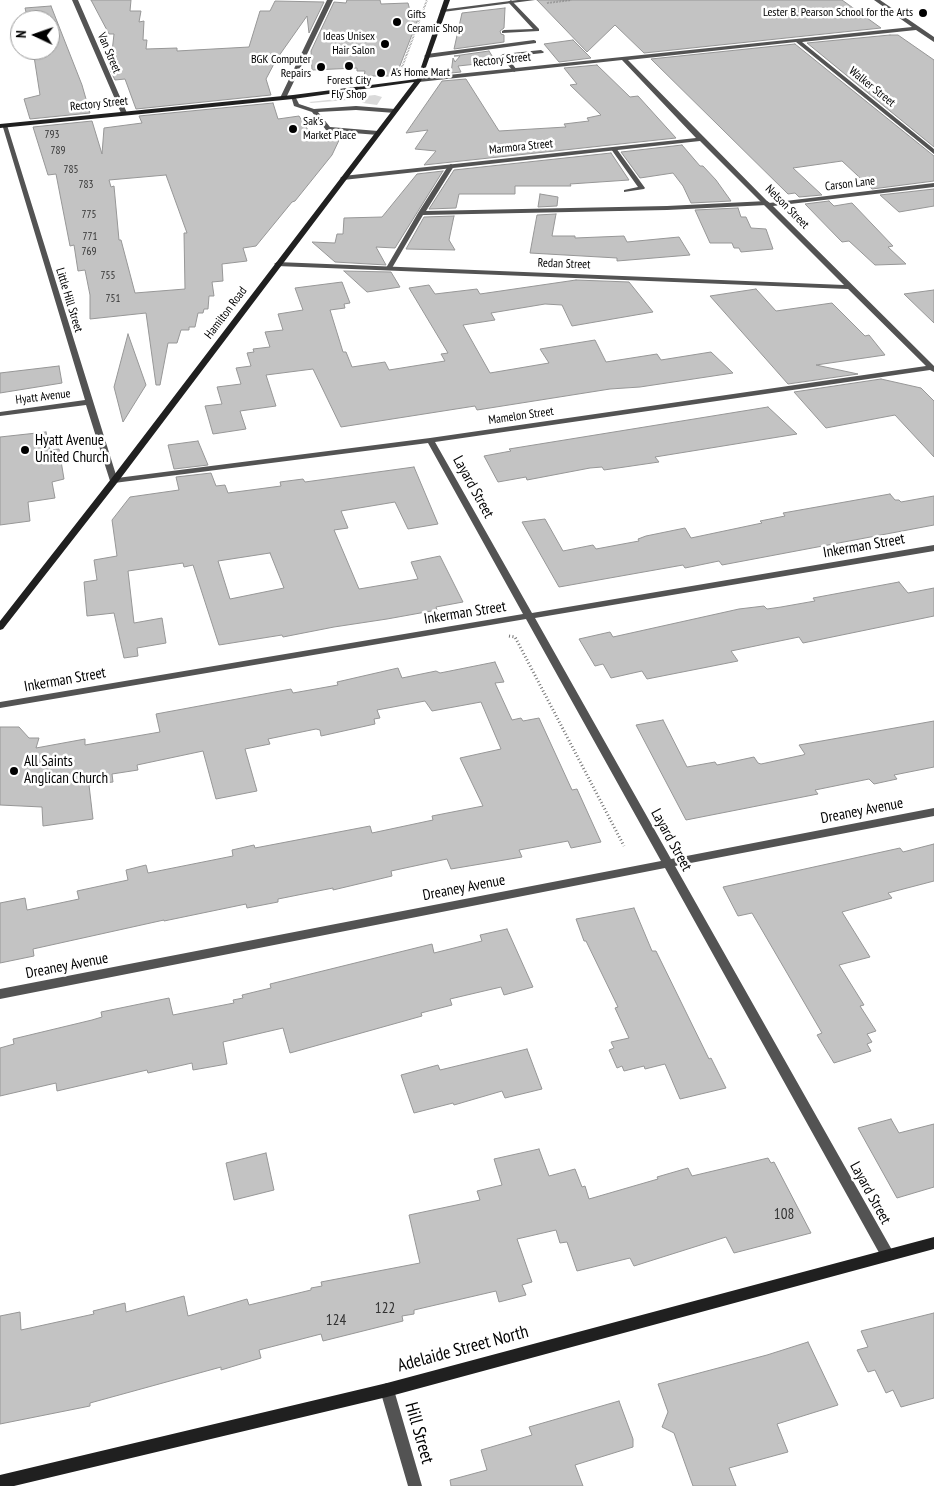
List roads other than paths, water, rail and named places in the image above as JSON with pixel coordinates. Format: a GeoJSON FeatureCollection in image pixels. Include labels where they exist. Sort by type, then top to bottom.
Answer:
{"type":"FeatureCollection","features":[{"type":"Feature","properties":{"kind":"main road","name":"Hamilton Road"},"geometry":{"type":"LineString","coordinates":[[0,627],[114,482],[277,264],[419,80],[447,0]]}},
{"type":"Feature","properties":{"kind":"main road","name":"Rectory Street"},"geometry":{"type":"LineString","coordinates":[[2,125],[293,97],[419,80]]}},
{"type":"Feature","properties":{"kind":"main road","name":"Adelaide Street North"},"geometry":{"type":"LineString","coordinates":[[0,1482],[387,1390],[934,1242]]}},
{"type":"Feature","properties":{"kind":"street","name":"Van Street"},"geometry":{"type":"LineString","coordinates":[[75,0],[124,113]]}},
{"type":"Feature","properties":{"kind":"street"},"geometry":{"type":"LineString","coordinates":[[283,98],[330,0]]}},
{"type":"Feature","properties":{"kind":"street"},"geometry":{"type":"LineString","coordinates":[[443,10],[513,4],[532,0]]}},
{"type":"Feature","properties":{"kind":"street"},"geometry":{"type":"LineString","coordinates":[[877,0],[934,40]]}},
{"type":"Feature","properties":{"kind":"street"},"geometry":{"type":"LineString","coordinates":[[504,32],[537,30],[513,4]]}},
{"type":"Feature","properties":{"kind":"street","name":"Rectory Street"},"geometry":{"type":"LineString","coordinates":[[419,80],[916,28]]}},
{"type":"Feature","properties":{"kind":"street","name":"Walker Street"},"geometry":{"type":"LineString","coordinates":[[797,40],[934,152]]}},
{"type":"Feature","properties":{"kind":"street"},"geometry":{"type":"LineString","coordinates":[[426,56],[534,42]]}},
{"type":"Feature","properties":{"kind":"street"},"geometry":{"type":"LineString","coordinates":[[514,70],[503,56],[541,52]]}},
{"type":"Feature","properties":{"kind":"street","name":"Nelson Street"},"geometry":{"type":"LineString","coordinates":[[624,59],[701,139],[933,369]]}},
{"type":"Feature","properties":{"kind":"street"},"geometry":{"type":"LineString","coordinates":[[293,97],[296,105],[314,111],[356,108],[395,111]]}},
{"type":"Feature","properties":{"kind":"street"},"geometry":{"type":"LineString","coordinates":[[314,111],[328,129],[378,133]]}},
{"type":"Feature","properties":{"kind":"street","name":"Little Hill Street"},"geometry":{"type":"LineString","coordinates":[[2,125],[114,482]]}},
{"type":"Feature","properties":{"kind":"street","name":"Marmora Street"},"geometry":{"type":"LineString","coordinates":[[343,178],[701,139]]}},
{"type":"Feature","properties":{"kind":"street"},"geometry":{"type":"LineString","coordinates":[[614,148],[642,188],[626,191]]}},
{"type":"Feature","properties":{"kind":"street"},"geometry":{"type":"LineString","coordinates":[[389,268],[451,166]]}},
{"type":"Feature","properties":{"kind":"street","name":"Carson Lane"},"geometry":{"type":"LineString","coordinates":[[421,213],[768,204],[934,185]]}},
{"type":"Feature","properties":{"kind":"street","name":"Redan Street"},"geometry":{"type":"LineString","coordinates":[[277,264],[849,287]]}},
{"type":"Feature","properties":{"kind":"street","name":"Mamelon Street"},"geometry":{"type":"LineString","coordinates":[[114,482],[430,440],[933,369]]}},
{"type":"Feature","properties":{"kind":"street","name":"Hyatt Avenue"},"geometry":{"type":"LineString","coordinates":[[0,414],[88,402]]}},
{"type":"Feature","properties":{"kind":"street","name":"Layard Street"},"geometry":{"type":"LineString","coordinates":[[430,440],[527,617],[887,1254]]}},
{"type":"Feature","properties":{"kind":"street","name":"Inkerman Street"},"geometry":{"type":"LineString","coordinates":[[0,705],[934,548]]}},
{"type":"Feature","properties":{"kind":"street","name":"Dreaney Avenue"},"geometry":{"type":"LineString","coordinates":[[0,994],[934,812]]}},
{"type":"Feature","properties":{"kind":"street","name":"Hill Street"},"geometry":{"type":"LineString","coordinates":[[387,1390],[415,1486]]}},
{"type":"Feature","properties":{"kind":"place","name":"Lester B. Pearson School for the Arts"},"geometry":{"type":"Point","coordinates":[923,13]}},
{"type":"Feature","properties":{"kind":"place","name":"Gifts Ceramic Shop"},"geometry":{"type":"Point","coordinates":[397,22]}},
{"type":"Feature","properties":{"kind":"place","name":"Ideas Unisex Hair Salon"},"geometry":{"type":"Point","coordinates":[385,44]}},
{"type":"Feature","properties":{"kind":"place","name":"Forest City Fly Shop"},"geometry":{"type":"Point","coordinates":[349,66]}},
{"type":"Feature","properties":{"kind":"place","name":"BGK Computer Repairs"},"geometry":{"type":"Point","coordinates":[321,67]}},
{"type":"Feature","properties":{"kind":"place","name":"A's Home Mart"},"geometry":{"type":"Point","coordinates":[381,73]}},
{"type":"Feature","properties":{"kind":"place","name":"Sak's Market Place"},"geometry":{"type":"Point","coordinates":[293,129]}},
{"type":"Feature","properties":{"kind":"place","name":"Hyatt Avenue United Church"},"geometry":{"type":"Point","coordinates":[25,450]}},
{"type":"Feature","properties":{"kind":"place","name":"All Saints Anglican Church"},"geometry":{"type":"Point","coordinates":[14,771]}}]}
